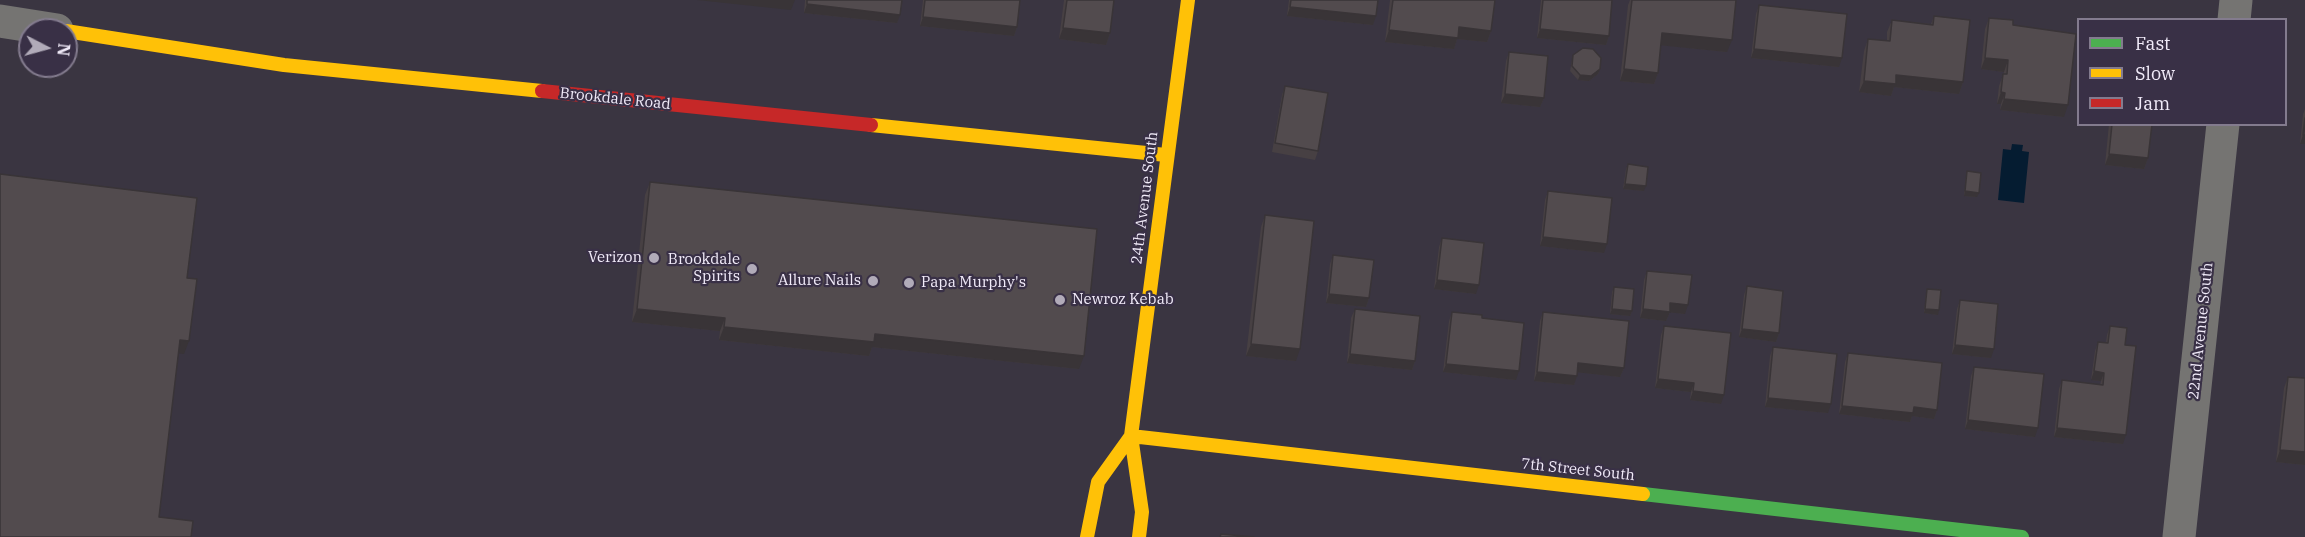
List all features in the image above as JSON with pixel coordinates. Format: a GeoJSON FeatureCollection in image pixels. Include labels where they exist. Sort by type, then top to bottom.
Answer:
{"type":"FeatureCollection","features":[{"type":"Feature","properties":{"kind":"street","name":"24th Avenue South"},"geometry":{"type":"LineString","coordinates":[[1139,537],[1142,512],[1131,436],[1188,0]]}},
{"type":"Feature","properties":{"kind":"street"},"geometry":{"type":"LineString","coordinates":[[2234,18],[2236,0]]}},
{"type":"Feature","properties":{"kind":"street"},"geometry":{"type":"LineString","coordinates":[[0,21],[18,24]]}},
{"type":"Feature","properties":{"kind":"street","name":"Brookdale Road"},"geometry":{"type":"LineString","coordinates":[[78,33],[284,65],[1166,155]]}},
{"type":"Feature","properties":{"kind":"street","name":"22nd Avenue South"},"geometry":{"type":"LineString","coordinates":[[2179,537],[2223,126]]}},
{"type":"Feature","properties":{"kind":"street","name":"24th Avenue South"},"geometry":{"type":"LineString","coordinates":[[1087,537],[1098,482],[1131,436]]}},
{"type":"Feature","properties":{"kind":"street","name":"7th Street South"},"geometry":{"type":"LineString","coordinates":[[1131,436],[2022,537]]}},
{"type":"Feature","properties":{"kind":"water"},"geometry":{"type":"Polygon","coordinates":[[[2012,144],[2023,145],[2022,151],[2029,152],[2024,203],[1998,200],[2003,149],[2011,150],[2012,144]]]}},
{"type":"Feature","properties":{"kind":"building"},"geometry":{"type":"Polygon","coordinates":[[[807,0],[902,0],[900,15],[807,4],[807,0]]]}},
{"type":"Feature","properties":{"kind":"building"},"geometry":{"type":"Polygon","coordinates":[[[925,0],[1020,0],[1017,27],[923,17],[925,0]]]}},
{"type":"Feature","properties":{"kind":"building"},"geometry":{"type":"Polygon","coordinates":[[[1067,0],[1114,0],[1110,33],[1063,28],[1067,0]]]}},
{"type":"Feature","properties":{"kind":"building"},"geometry":{"type":"Polygon","coordinates":[[[1291,0],[1378,0],[1376,16],[1290,7],[1291,0]]]}},
{"type":"Feature","properties":{"kind":"building"},"geometry":{"type":"Polygon","coordinates":[[[1393,0],[1495,0],[1491,31],[1459,27],[1458,38],[1389,30],[1393,0]]]}},
{"type":"Feature","properties":{"kind":"building"},"geometry":{"type":"Polygon","coordinates":[[[1543,0],[1612,0],[1609,36],[1540,29],[1543,0]]]}},
{"type":"Feature","properties":{"kind":"building"},"geometry":{"type":"Polygon","coordinates":[[[1632,0],[1736,0],[1732,40],[1662,33],[1658,73],[1624,69],[1632,0]]]}},
{"type":"Feature","properties":{"kind":"building"},"geometry":{"type":"Polygon","coordinates":[[[1759,5],[1847,14],[1842,58],[1754,49],[1759,5]]]}},
{"type":"Feature","properties":{"kind":"building"},"geometry":{"type":"Polygon","coordinates":[[[1934,16],[1970,20],[1963,82],[1896,75],[1896,84],[1864,81],[1868,39],[1890,41],[1892,20],[1933,25],[1934,16]]]}},
{"type":"Feature","properties":{"kind":"building"},"geometry":{"type":"Polygon","coordinates":[[[1989,18],[2013,20],[2013,25],[2076,34],[2068,105],[2004,99],[2005,93],[2001,92],[2003,74],[2007,74],[2008,60],[1985,58],[1989,18]]]}},
{"type":"Feature","properties":{"kind":"building"},"geometry":{"type":"Polygon","coordinates":[[[1583,48],[1593,49],[1601,58],[1600,69],[1591,76],[1580,75],[1572,66],[1573,55],[1583,48]]]}},
{"type":"Feature","properties":{"kind":"building"},"geometry":{"type":"Polygon","coordinates":[[[1509,52],[1548,56],[1544,98],[1505,94],[1509,52]]]}},
{"type":"Feature","properties":{"kind":"building"},"geometry":{"type":"Polygon","coordinates":[[[1285,86],[1328,93],[1318,151],[1275,143],[1285,86]]]}},
{"type":"Feature","properties":{"kind":"building"},"geometry":{"type":"Polygon","coordinates":[[[2112,126],[2152,126],[2148,158],[2109,154],[2112,126]]]}},
{"type":"Feature","properties":{"kind":"building"},"geometry":{"type":"Polygon","coordinates":[[[1628,164],[1648,167],[1646,186],[1625,184],[1628,164]]]}},
{"type":"Feature","properties":{"kind":"building"},"geometry":{"type":"Polygon","coordinates":[[[1967,171],[1981,173],[1979,193],[1965,191],[1967,171]]]}},
{"type":"Feature","properties":{"kind":"building"},"geometry":{"type":"Polygon","coordinates":[[[0,174],[197,198],[187,278],[197,279],[189,341],[180,340],[159,517],[193,521],[191,537],[0,537],[0,174]]]}},
{"type":"Feature","properties":{"kind":"building"},"geometry":{"type":"Polygon","coordinates":[[[650,182],[1097,229],[1084,356],[875,334],[874,342],[724,327],[725,318],[637,309],[650,182]]]}},
{"type":"Feature","properties":{"kind":"building"},"geometry":{"type":"Polygon","coordinates":[[[1548,191],[1612,198],[1607,244],[1543,237],[1548,191]]]}},
{"type":"Feature","properties":{"kind":"building"},"geometry":{"type":"Polygon","coordinates":[[[1265,215],[1314,221],[1300,349],[1251,344],[1265,215]]]}},
{"type":"Feature","properties":{"kind":"building"},"geometry":{"type":"Polygon","coordinates":[[[1442,238],[1484,243],[1479,285],[1437,280],[1442,238]]]}},
{"type":"Feature","properties":{"kind":"building"},"geometry":{"type":"Polygon","coordinates":[[[1333,255],[1374,260],[1369,298],[1329,294],[1333,255]]]}},
{"type":"Feature","properties":{"kind":"building"},"geometry":{"type":"Polygon","coordinates":[[[1647,271],[1692,275],[1688,305],[1670,303],[1670,312],[1643,309],[1647,271]]]}},
{"type":"Feature","properties":{"kind":"building"},"geometry":{"type":"Polygon","coordinates":[[[1747,286],[1783,291],[1779,333],[1742,329],[1747,286]]]}},
{"type":"Feature","properties":{"kind":"building"},"geometry":{"type":"Polygon","coordinates":[[[1614,287],[1634,289],[1632,311],[1612,309],[1614,287]]]}},
{"type":"Feature","properties":{"kind":"building"},"geometry":{"type":"Polygon","coordinates":[[[1927,289],[1941,290],[1939,310],[1925,309],[1927,289]]]}},
{"type":"Feature","properties":{"kind":"building"},"geometry":{"type":"Polygon","coordinates":[[[1960,300],[1998,304],[1994,349],[1955,345],[1960,300]]]}},
{"type":"Feature","properties":{"kind":"building"},"geometry":{"type":"Polygon","coordinates":[[[1355,309],[1420,316],[1415,361],[1350,354],[1355,309]]]}},
{"type":"Feature","properties":{"kind":"building"},"geometry":{"type":"Polygon","coordinates":[[[1452,312],[1524,323],[1519,371],[1446,364],[1452,312]]]}},
{"type":"Feature","properties":{"kind":"building"},"geometry":{"type":"Polygon","coordinates":[[[1543,312],[1629,321],[1624,368],[1578,363],[1577,376],[1537,372],[1543,312]]]}},
{"type":"Feature","properties":{"kind":"building"},"geometry":{"type":"Polygon","coordinates":[[[1664,326],[1731,333],[1724,395],[1693,391],[1694,383],[1658,379],[1664,326]]]}},
{"type":"Feature","properties":{"kind":"building"},"geometry":{"type":"Polygon","coordinates":[[[2110,326],[2127,328],[2125,345],[2136,346],[2126,435],[2057,428],[2062,380],[2103,385],[2104,373],[2094,371],[2098,342],[2108,343],[2110,326]]]}},
{"type":"Feature","properties":{"kind":"building"},"geometry":{"type":"Polygon","coordinates":[[[1773,347],[1837,354],[1831,404],[1768,398],[1773,347]]]}},
{"type":"Feature","properties":{"kind":"building"},"geometry":{"type":"Polygon","coordinates":[[[1848,353],[1942,363],[1937,410],[1914,407],[1913,413],[1842,406],[1848,353]]]}},
{"type":"Feature","properties":{"kind":"building"},"geometry":{"type":"Polygon","coordinates":[[[1974,367],[2044,374],[2038,428],[1968,420],[1974,367]]]}},
{"type":"Feature","properties":{"kind":"building"},"geometry":{"type":"Polygon","coordinates":[[[2288,377],[2305,378],[2305,452],[2280,450],[2288,377]]]}},
{"type":"Feature","properties":{"kind":"building"},"geometry":{"type":"Polygon","coordinates":[[[1221,534],[1254,537],[1220,537],[1221,534]]]}},
{"type":"Feature","properties":{"kind":"traffic: fast"},"geometry":{"type":"LineString","coordinates":[[1643,494],[2022,537]]}},
{"type":"Feature","properties":{"kind":"traffic: slow"},"geometry":{"type":"LineString","coordinates":[[1139,537],[1142,512],[1131,436],[1188,0]]}},
{"type":"Feature","properties":{"kind":"traffic: slow"},"geometry":{"type":"LineString","coordinates":[[78,33],[284,65],[542,91]]}},
{"type":"Feature","properties":{"kind":"traffic: slow"},"geometry":{"type":"LineString","coordinates":[[871,125],[1166,155]]}},
{"type":"Feature","properties":{"kind":"traffic: slow"},"geometry":{"type":"LineString","coordinates":[[1131,436],[1643,494]]}},
{"type":"Feature","properties":{"kind":"traffic: slow"},"geometry":{"type":"LineString","coordinates":[[1087,537],[1098,482],[1131,436]]}},
{"type":"Feature","properties":{"kind":"traffic: jam"},"geometry":{"type":"LineString","coordinates":[[542,91],[871,125]]}},
{"type":"Feature","properties":{"kind":"place","name":"Verizon"},"geometry":{"type":"Point","coordinates":[654,258]}},
{"type":"Feature","properties":{"kind":"place","name":"Brookdale Spirits"},"geometry":{"type":"Point","coordinates":[752,269]}},
{"type":"Feature","properties":{"kind":"place","name":"Allure Nails"},"geometry":{"type":"Point","coordinates":[873,281]}},
{"type":"Feature","properties":{"kind":"place","name":"Papa Murphy's"},"geometry":{"type":"Point","coordinates":[909,283]}},
{"type":"Feature","properties":{"kind":"place","name":"Newroz Kebab"},"geometry":{"type":"Point","coordinates":[1060,300]}}]}
